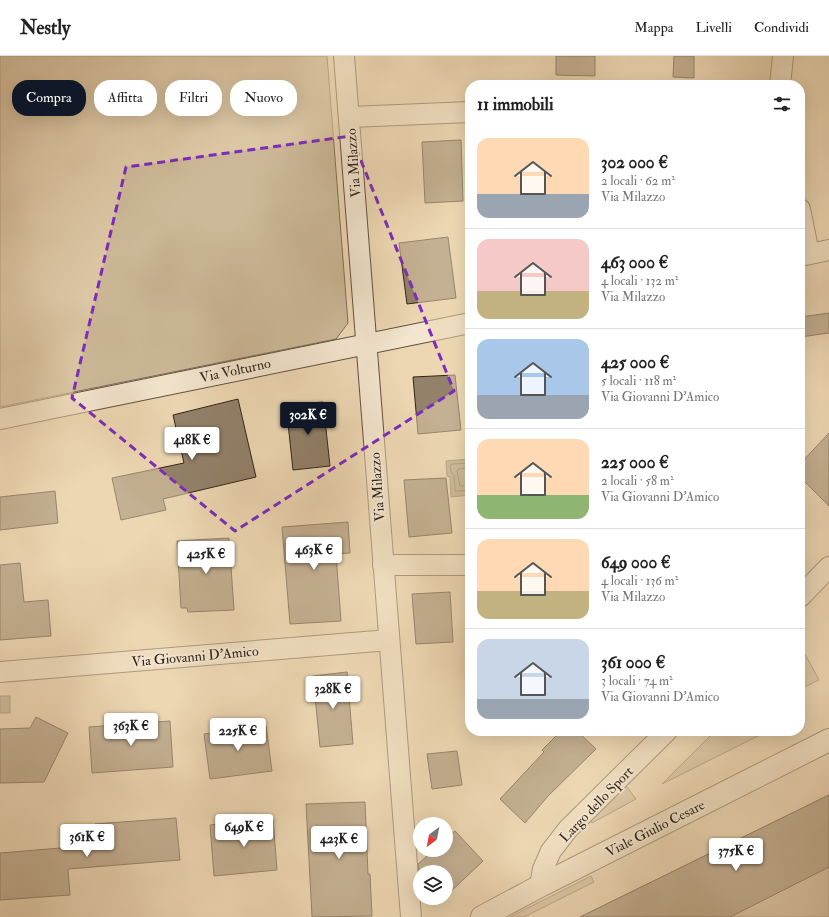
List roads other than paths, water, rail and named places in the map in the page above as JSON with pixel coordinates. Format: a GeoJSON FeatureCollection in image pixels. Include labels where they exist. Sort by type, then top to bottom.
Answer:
{"type":"FeatureCollection","features":[{"type":"Feature","properties":{"kind":"street","name":"Via Milazzo"},"geometry":{"type":"LineString","coordinates":[[344,56],[411,917]]}},
{"type":"Feature","properties":{"kind":"street"},"geometry":{"type":"LineString","coordinates":[[781,80],[783,56]]}},
{"type":"Feature","properties":{"kind":"street"},"geometry":{"type":"LineString","coordinates":[[350,118],[465,112]]}},
{"type":"Feature","properties":{"kind":"street"},"geometry":{"type":"LineString","coordinates":[[805,255],[829,250]]}},
{"type":"Feature","properties":{"kind":"street","name":"Via Volturno"},"geometry":{"type":"LineString","coordinates":[[0,419],[465,323]]}},
{"type":"Feature","properties":{"kind":"street"},"geometry":{"type":"LineString","coordinates":[[383,565],[465,565]]}},
{"type":"Feature","properties":{"kind":"street"},"geometry":{"type":"LineString","coordinates":[[805,592],[829,567]]}},
{"type":"Feature","properties":{"kind":"street","name":"Via Giovanni D'Amico"},"geometry":{"type":"LineString","coordinates":[[0,672],[389,640]]}},
{"type":"Feature","properties":{"kind":"street","name":"Largo dello Sport"},"geometry":{"type":"LineString","coordinates":[[540,886],[543,869],[551,852],[568,829],[662,736]]}},
{"type":"Feature","properties":{"kind":"street","name":"Viale Giulio Cesare"},"geometry":{"type":"LineString","coordinates":[[482,917],[540,886],[829,740]]}},
{"type":"Feature","properties":{"kind":"water"},"geometry":{"type":"Polygon","coordinates":[[[465,459],[465,496],[451,497],[450,477],[447,476],[446,461],[465,459]]]}},
{"type":"Feature","properties":{"kind":"water"},"geometry":{"type":"Polygon","coordinates":[[[0,696],[10,696],[10,713],[0,713],[0,696]]]}}]}
